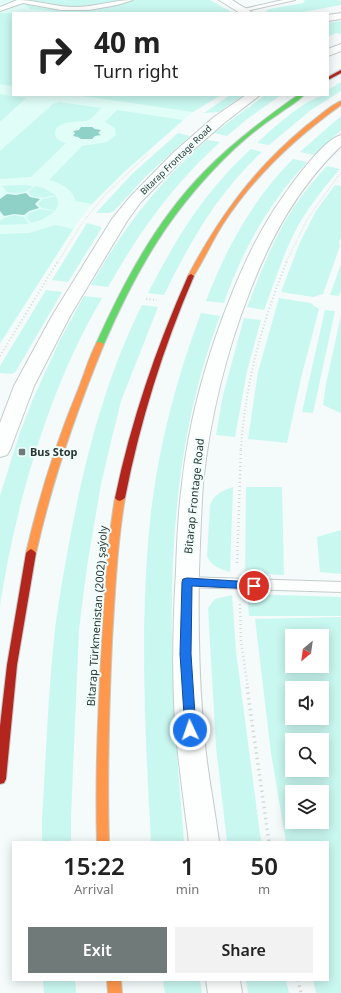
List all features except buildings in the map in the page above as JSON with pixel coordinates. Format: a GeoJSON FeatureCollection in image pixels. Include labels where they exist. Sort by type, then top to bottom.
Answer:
{"type":"FeatureCollection","features":[{"type":"Feature","properties":{"kind":"main road"},"geometry":{"type":"LineString","coordinates":[[329,78],[341,72]]}},
{"type":"Feature","properties":{"kind":"main road"},"geometry":{"type":"LineString","coordinates":[[0,778],[16,635],[31,553],[50,474],[63,436],[108,327],[154,238],[170,215],[224,155],[266,120],[300,96]]}},
{"type":"Feature","properties":{"kind":"main road","name":"Bitarap Türkmenistan (2002) şaýoly"},"geometry":{"type":"LineString","coordinates":[[103,841],[101,730],[113,539],[122,480],[145,395],[168,329],[195,266],[236,200],[269,161],[299,134],[341,103]]}},
{"type":"Feature","properties":{"kind":"main road"},"geometry":{"type":"LineString","coordinates":[[114,981],[115,993]]}},
{"type":"Feature","properties":{"kind":"street"},"geometry":{"type":"LineString","coordinates":[[224,0],[245,12]]}},
{"type":"Feature","properties":{"kind":"street"},"geometry":{"type":"LineString","coordinates":[[329,18],[341,16]]}},
{"type":"Feature","properties":{"kind":"street"},"geometry":{"type":"LineString","coordinates":[[329,53],[341,47]]}},
{"type":"Feature","properties":{"kind":"street","name":"Bitarap Frontage Road"},"geometry":{"type":"LineString","coordinates":[[0,450],[24,386],[68,303],[120,220],[140,195],[178,156],[219,120],[253,96]]}},
{"type":"Feature","properties":{"kind":"street","name":"Bitarap Frontage Road"},"geometry":{"type":"LineString","coordinates":[[204,841],[190,730],[186,654],[187,582],[195,461],[203,420],[214,375],[238,300],[267,233],[290,194],[314,165],[341,139]]}},
{"type":"Feature","properties":{"kind":"street"},"geometry":{"type":"LineString","coordinates":[[223,981],[225,993]]}},
{"type":"Feature","properties":{"kind":"lane"},"geometry":{"type":"LineString","coordinates":[[0,10],[22,0],[54,7],[79,8],[104,6],[130,0]]}},
{"type":"Feature","properties":{"kind":"lane"},"geometry":{"type":"LineString","coordinates":[[245,12],[292,0]]}},
{"type":"Feature","properties":{"kind":"lane"},"geometry":{"type":"LineString","coordinates":[[187,582],[239,585],[341,587]]}},
{"type":"Feature","properties":{"kind":"path"},"geometry":{"type":"LineString","coordinates":[[269,841],[241,641],[239,585],[237,572],[238,485],[246,395],[251,370],[276,291],[295,240],[311,211],[341,172]]}},
{"type":"Feature","properties":{"kind":"path"},"geometry":{"type":"LineString","coordinates":[[145,299],[161,301]]}},
{"type":"Feature","properties":{"kind":"path"},"geometry":{"type":"LineString","coordinates":[[298,981],[301,993]]}},
{"type":"Feature","properties":{"kind":"shaded area"},"geometry":{"type":"Polygon","coordinates":[[[0,0],[210,0],[231,12],[12,12],[12,96],[219,96],[195,110],[123,173],[91,205],[78,222],[0,344],[0,0]]]}},
{"type":"Feature","properties":{"kind":"shaded area"},"geometry":{"type":"Polygon","coordinates":[[[27,0],[121,0],[86,6],[62,6],[27,0]]]}},
{"type":"Feature","properties":{"kind":"shaded area"},"geometry":{"type":"Polygon","coordinates":[[[136,0],[210,0],[231,12],[56,12],[30,9],[24,4],[38,7],[81,10],[123,4],[136,0]]]}},
{"type":"Feature","properties":{"kind":"shaded area"},"geometry":{"type":"Polygon","coordinates":[[[305,0],[338,0],[341,1],[341,5],[302,12],[265,12],[269,9],[303,3],[305,0]]]}},
{"type":"Feature","properties":{"kind":"shaded area"},"geometry":{"type":"Polygon","coordinates":[[[0,13],[12,13],[12,86],[0,84],[0,13]]]}},
{"type":"Feature","properties":{"kind":"shaded area"},"geometry":{"type":"Polygon","coordinates":[[[341,21],[341,34],[336,33],[329,36],[329,23],[341,21]]]}},
{"type":"Feature","properties":{"kind":"shaded area"},"geometry":{"type":"Polygon","coordinates":[[[341,82],[341,91],[311,110],[269,145],[257,143],[301,106],[320,96],[329,96],[329,89],[341,82]]]}},
{"type":"Feature","properties":{"kind":"shaded area"},"geometry":{"type":"Polygon","coordinates":[[[0,94],[26,98],[0,122],[0,94]]]}},
{"type":"Feature","properties":{"kind":"shaded area"},"geometry":{"type":"Polygon","coordinates":[[[83,96],[219,96],[193,112],[83,96]]]}},
{"type":"Feature","properties":{"kind":"shaded area"},"geometry":{"type":"Polygon","coordinates":[[[229,96],[243,96],[219,112],[204,113],[229,96]]]}},
{"type":"Feature","properties":{"kind":"shaded area"},"geometry":{"type":"Polygon","coordinates":[[[264,96],[280,96],[246,120],[227,136],[214,133],[264,96]]]}},
{"type":"Feature","properties":{"kind":"shaded area"},"geometry":{"type":"Polygon","coordinates":[[[59,102],[101,108],[89,120],[70,122],[60,125],[56,129],[55,135],[58,140],[66,143],[31,177],[0,179],[0,151],[53,104],[59,102]]]}},
{"type":"Feature","properties":{"kind":"shaded area"},"geometry":{"type":"Polygon","coordinates":[[[117,110],[183,120],[123,173],[92,204],[76,201],[72,193],[66,187],[49,180],[82,146],[107,142],[116,135],[115,128],[105,122],[117,110]]]}},
{"type":"Feature","properties":{"kind":"shaded area"},"geometry":{"type":"Polygon","coordinates":[[[341,116],[341,130],[314,155],[300,152],[341,116]]]}},
{"type":"Feature","properties":{"kind":"shaded area"},"geometry":{"type":"Polygon","coordinates":[[[81,127],[92,127],[101,130],[98,133],[101,135],[95,136],[92,139],[81,139],[73,136],[75,133],[73,131],[79,130],[81,127]]]}},
{"type":"Feature","properties":{"kind":"shaded area"},"geometry":{"type":"Polygon","coordinates":[[[178,133],[190,136],[145,177],[114,211],[109,213],[96,213],[131,175],[178,133]]]}},
{"type":"Feature","properties":{"kind":"shaded area"},"geometry":{"type":"Polygon","coordinates":[[[207,140],[220,142],[187,175],[158,210],[132,247],[108,287],[91,285],[103,264],[143,207],[173,172],[207,140]]]}},
{"type":"Feature","properties":{"kind":"shaded area"},"geometry":{"type":"Polygon","coordinates":[[[251,149],[262,152],[246,168],[218,201],[184,255],[164,295],[148,293],[181,234],[205,199],[234,165],[251,149]]]}},
{"type":"Feature","properties":{"kind":"shaded area"},"geometry":{"type":"Polygon","coordinates":[[[293,159],[307,162],[281,194],[258,228],[239,264],[224,303],[206,301],[222,262],[242,225],[265,191],[293,159]]]}},
{"type":"Feature","properties":{"kind":"shaded area"},"geometry":{"type":"Polygon","coordinates":[[[327,166],[340,169],[318,195],[299,224],[284,255],[264,310],[247,307],[280,231],[294,207],[327,166]]]}},
{"type":"Feature","properties":{"kind":"shaded area"},"geometry":{"type":"Polygon","coordinates":[[[335,185],[341,186],[341,238],[339,241],[340,246],[323,294],[313,297],[281,292],[300,242],[316,211],[335,185]]]}},
{"type":"Feature","properties":{"kind":"shaded area"},"geometry":{"type":"Polygon","coordinates":[[[2,186],[33,186],[27,191],[18,193],[7,192],[2,186]]]}},
{"type":"Feature","properties":{"kind":"shaded area"},"geometry":{"type":"Polygon","coordinates":[[[35,186],[43,188],[56,195],[42,198],[32,196],[28,192],[35,186]]]}},
{"type":"Feature","properties":{"kind":"shaded area"},"geometry":{"type":"Polygon","coordinates":[[[26,193],[30,197],[40,199],[35,204],[39,208],[29,211],[24,215],[14,214],[4,216],[0,211],[0,199],[7,194],[16,195],[26,193]]]}},
{"type":"Feature","properties":{"kind":"shaded area"},"geometry":{"type":"Polygon","coordinates":[[[56,196],[58,204],[55,211],[42,208],[38,204],[43,199],[56,196]]]}},
{"type":"Feature","properties":{"kind":"shaded area"},"geometry":{"type":"Polygon","coordinates":[[[41,209],[55,212],[41,220],[31,223],[26,217],[31,212],[41,209]]]}},
{"type":"Feature","properties":{"kind":"shaded area"},"geometry":{"type":"Polygon","coordinates":[[[14,215],[24,217],[29,224],[0,225],[0,221],[4,218],[14,215]]]}},
{"type":"Feature","properties":{"kind":"shaded area"},"geometry":{"type":"Polygon","coordinates":[[[87,223],[101,227],[101,229],[68,282],[52,280],[87,223]]]}},
{"type":"Feature","properties":{"kind":"shaded area"},"geometry":{"type":"Polygon","coordinates":[[[55,225],[73,229],[0,343],[0,234],[29,233],[55,225]]]}},
{"type":"Feature","properties":{"kind":"shaded area"},"geometry":{"type":"Polygon","coordinates":[[[341,264],[341,291],[339,296],[330,295],[341,264]]]}},
{"type":"Feature","properties":{"kind":"shaded area"},"geometry":{"type":"Polygon","coordinates":[[[46,290],[62,292],[16,371],[12,374],[0,373],[0,366],[46,290]]]}},
{"type":"Feature","properties":{"kind":"shaded area"},"geometry":{"type":"Polygon","coordinates":[[[84,296],[102,298],[83,333],[66,370],[37,447],[15,527],[0,605],[0,496],[19,435],[33,399],[60,340],[84,296]]]}},
{"type":"Feature","properties":{"kind":"shaded area"},"geometry":{"type":"Polygon","coordinates":[[[279,298],[311,303],[319,309],[301,378],[287,443],[248,439],[258,372],[279,298]]]}},
{"type":"Feature","properties":{"kind":"shaded area"},"geometry":{"type":"Polygon","coordinates":[[[142,305],[158,307],[121,401],[101,484],[87,567],[79,629],[71,841],[42,841],[49,700],[58,605],[83,475],[108,388],[129,332],[142,305]]]}},
{"type":"Feature","properties":{"kind":"shaded area"},"geometry":{"type":"Polygon","coordinates":[[[325,310],[335,311],[313,413],[302,412],[325,310]]]}},
{"type":"Feature","properties":{"kind":"shaded area"},"geometry":{"type":"Polygon","coordinates":[[[201,313],[220,316],[199,380],[185,444],[177,510],[172,576],[174,709],[184,841],[151,841],[144,677],[147,553],[154,487],[164,436],[192,337],[201,313]]]}},
{"type":"Feature","properties":{"kind":"shaded area"},"geometry":{"type":"Polygon","coordinates":[[[341,315],[341,413],[323,405],[341,315]]]}},
{"type":"Feature","properties":{"kind":"shaded area"},"geometry":{"type":"Polygon","coordinates":[[[244,318],[261,320],[247,371],[235,437],[216,435],[223,395],[244,318]]]}},
{"type":"Feature","properties":{"kind":"shaded area"},"geometry":{"type":"Polygon","coordinates":[[[233,487],[230,572],[213,565],[207,556],[210,505],[219,493],[233,487]]]}},
{"type":"Feature","properties":{"kind":"shaded area"},"geometry":{"type":"Polygon","coordinates":[[[246,487],[282,487],[284,575],[245,573],[246,487]]]}},
{"type":"Feature","properties":{"kind":"shaded area"},"geometry":{"type":"Polygon","coordinates":[[[341,530],[341,574],[320,572],[317,537],[341,530]]]}},
{"type":"Feature","properties":{"kind":"shaded area"},"geometry":{"type":"Polygon","coordinates":[[[247,594],[341,597],[341,616],[249,616],[247,594]]]}},
{"type":"Feature","properties":{"kind":"shaded area"},"geometry":{"type":"Polygon","coordinates":[[[232,595],[236,651],[261,841],[227,841],[216,747],[208,608],[215,599],[232,595]]]}},
{"type":"Feature","properties":{"kind":"shaded area"},"geometry":{"type":"Polygon","coordinates":[[[341,617],[341,993],[316,993],[313,981],[329,981],[329,841],[286,841],[271,753],[255,619],[341,617]]]}},
{"type":"Feature","properties":{"kind":"shaded area"},"geometry":{"type":"Polygon","coordinates":[[[43,981],[75,981],[76,993],[44,993],[43,981]]]}},
{"type":"Feature","properties":{"kind":"shaded area"},"geometry":{"type":"Polygon","coordinates":[[[163,981],[200,981],[202,993],[165,993],[163,981]]]}},
{"type":"Feature","properties":{"kind":"shaded area"},"geometry":{"type":"Polygon","coordinates":[[[246,981],[286,981],[289,993],[248,993],[246,981]]]}},
{"type":"Feature","properties":{"kind":"traffic: fast"},"geometry":{"type":"LineString","coordinates":[[100,344],[118,304],[137,268],[158,234],[180,203],[205,174],[234,147],[265,120],[300,96]]}},
{"type":"Feature","properties":{"kind":"traffic: slow"},"geometry":{"type":"LineString","coordinates":[[191,276],[220,224],[254,179],[293,139],[341,103]]}},
{"type":"Feature","properties":{"kind":"traffic: slow"},"geometry":{"type":"LineString","coordinates":[[31,553],[37,525],[52,473],[79,396],[100,344]]}},
{"type":"Feature","properties":{"kind":"traffic: slow"},"geometry":{"type":"LineString","coordinates":[[103,841],[102,742],[104,691],[111,570],[120,498]]}},
{"type":"Feature","properties":{"kind":"traffic: slow"},"geometry":{"type":"LineString","coordinates":[[114,981],[115,993]]}},
{"type":"Feature","properties":{"kind":"traffic: jam"},"geometry":{"type":"LineString","coordinates":[[329,78],[341,71]]}},
{"type":"Feature","properties":{"kind":"traffic: jam"},"geometry":{"type":"LineString","coordinates":[[120,498],[132,441],[140,413],[168,330],[191,276]]}},
{"type":"Feature","properties":{"kind":"traffic: jam"},"geometry":{"type":"LineString","coordinates":[[0,779],[12,665],[31,553]]}},
{"type":"Feature","properties":{"kind":"place","name":"Bus Stop"},"geometry":{"type":"Point","coordinates":[22,452]}},
{"type":"Feature","properties":{"kind":"route"},"geometry":{"type":"LineString","coordinates":[[190,730],[186,654],[187,582],[254,586]]}}]}
